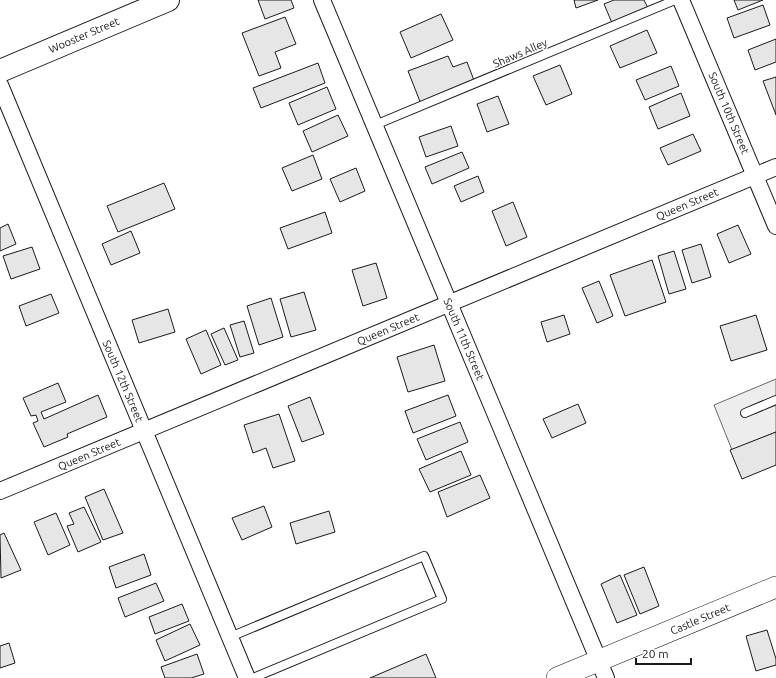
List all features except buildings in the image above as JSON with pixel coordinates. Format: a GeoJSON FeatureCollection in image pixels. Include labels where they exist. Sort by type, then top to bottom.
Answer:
{"type":"FeatureCollection","features":[{"type":"Feature","properties":{"kind":"main road","name":"Wooster Street"},"geometry":{"type":"LineString","coordinates":[[0,71],[168,0]]}},
{"type":"Feature","properties":{"kind":"street","name":"South 11th Street"},"geometry":{"type":"LineString","coordinates":[[322,0],[602,669]]}},
{"type":"Feature","properties":{"kind":"street","name":"South 10th Street"},"geometry":{"type":"LineString","coordinates":[[681,0],[776,226]]}},
{"type":"Feature","properties":{"kind":"street","name":"South 12th Street"},"geometry":{"type":"LineString","coordinates":[[0,85],[247,678]]}},
{"type":"Feature","properties":{"kind":"street","name":"Queen Street"},"geometry":{"type":"LineString","coordinates":[[0,491],[776,167]]}},
{"type":"Feature","properties":{"kind":"street","name":"Castle Street"},"geometry":{"type":"LineString","coordinates":[[557,678],[602,669],[776,587]]}},
{"type":"Feature","properties":{"kind":"lane","name":"Shaws Alley"},"geometry":{"type":"LineString","coordinates":[[375,125],[675,0]]}},
{"type":"Feature","properties":{"kind":"lane"},"geometry":{"type":"LineString","coordinates":[[745,413],[776,400]]}},
{"type":"Feature","properties":{"kind":"lane"},"geometry":{"type":"LineString","coordinates":[[230,637],[424,556],[442,599],[254,678]]}},
{"type":"Feature","properties":{"kind":"shaded area"},"geometry":{"type":"Polygon","coordinates":[[[776,379],[776,432],[732,450],[714,405],[776,379]]]}}]}
